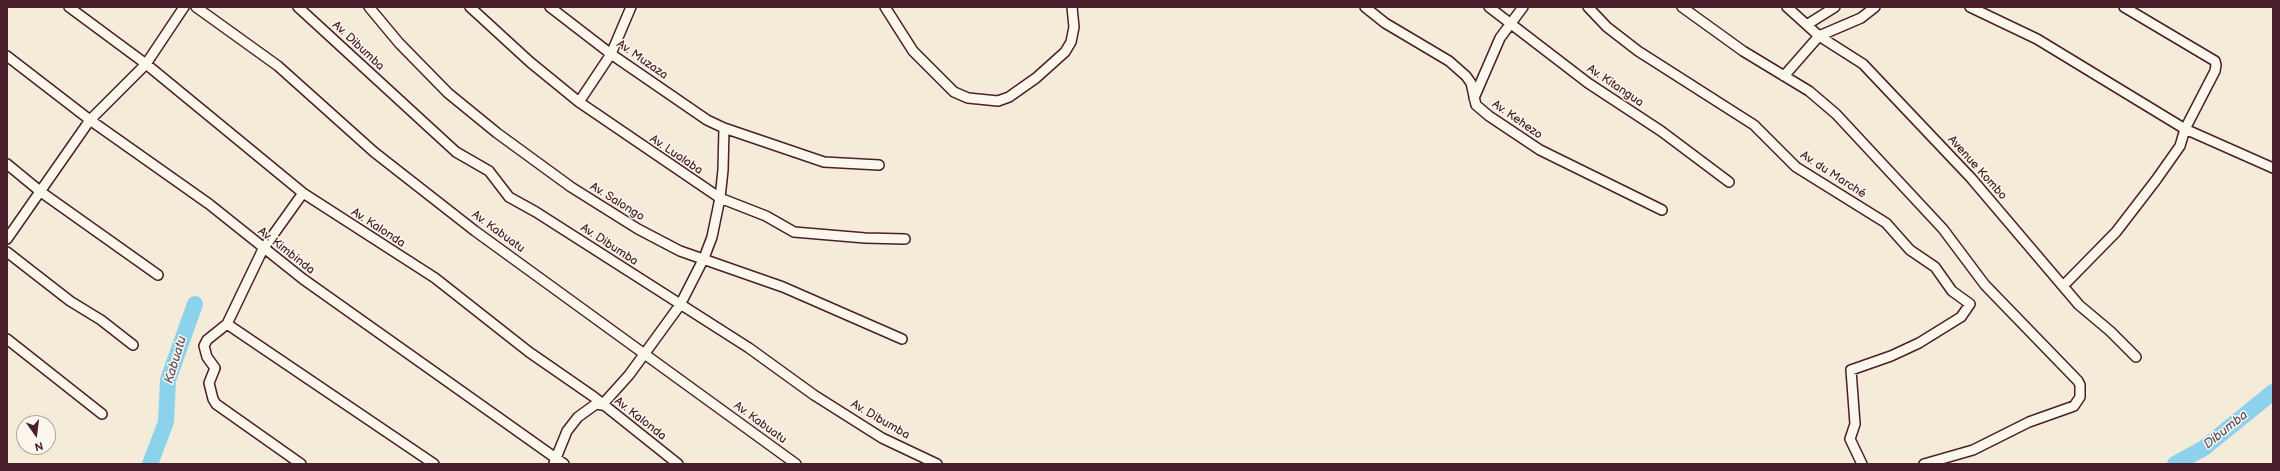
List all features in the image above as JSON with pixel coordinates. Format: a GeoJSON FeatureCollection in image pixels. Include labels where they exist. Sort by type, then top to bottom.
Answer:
{"type":"FeatureCollection","features":[{"type":"Feature","properties":{"kind":"street","name":"Av. Kalonda"},"geometry":{"type":"LineString","coordinates":[[69,7],[146,64],[303,193],[435,278],[529,352],[602,405],[678,464]]}},
{"type":"Feature","properties":{"kind":"street"},"geometry":{"type":"LineString","coordinates":[[7,239],[90,120],[146,64],[184,7]]}},
{"type":"Feature","properties":{"kind":"street","name":"Av. Kabuatu"},"geometry":{"type":"LineString","coordinates":[[196,7],[278,66],[374,152],[476,231],[796,464]]}},
{"type":"Feature","properties":{"kind":"street","name":"Av. Dibumba"},"geometry":{"type":"LineString","coordinates":[[298,7],[456,152],[489,171],[509,197],[536,212],[749,348],[814,394],[882,438],[937,464]]}},
{"type":"Feature","properties":{"kind":"street","name":"Av. Salongo"},"geometry":{"type":"LineString","coordinates":[[369,7],[399,43],[448,93],[497,134],[571,187],[638,229],[680,251],[704,258],[783,287],[902,339]]}},
{"type":"Feature","properties":{"kind":"street","name":"Av. Lualaba"},"geometry":{"type":"LineString","coordinates":[[470,7],[530,62],[579,102],[720,198],[766,216],[794,232],[865,238],[905,239]]}},
{"type":"Feature","properties":{"kind":"street","name":"Av. Muzaza"},"geometry":{"type":"LineString","coordinates":[[550,7],[611,54],[707,120],[724,128],[824,162],[879,165]]}},
{"type":"Feature","properties":{"kind":"street"},"geometry":{"type":"LineString","coordinates":[[579,102],[611,54],[630,7]]}},
{"type":"Feature","properties":{"kind":"street"},"geometry":{"type":"LineString","coordinates":[[885,7],[913,51],[954,92],[968,98],[998,102],[1009,97],[1036,78],[1065,52],[1071,42],[1074,28],[1072,7]]}},
{"type":"Feature","properties":{"kind":"street","name":"Av. Kehezo"},"geometry":{"type":"LineString","coordinates":[[1365,7],[1385,23],[1449,61],[1466,76],[1471,83],[1476,105],[1489,116],[1540,150],[1662,210]]}},
{"type":"Feature","properties":{"kind":"street","name":"Av. Kitangua"},"geometry":{"type":"LineString","coordinates":[[1489,7],[1588,83],[1661,131],[1729,182]]}},
{"type":"Feature","properties":{"kind":"street"},"geometry":{"type":"LineString","coordinates":[[1474,98],[1500,38],[1523,7]]}},
{"type":"Feature","properties":{"kind":"street","name":"Av. du Marché"},"geometry":{"type":"LineString","coordinates":[[1588,7],[1607,27],[1638,51],[1754,124],[1796,168],[1886,223],[1910,250],[1935,267],[1952,290],[1970,304],[1962,315],[1919,343],[1891,356],[1851,370],[1855,424],[1850,439],[1862,464]]}},
{"type":"Feature","properties":{"kind":"street"},"geometry":{"type":"LineString","coordinates":[[1682,7],[1743,51],[1809,91],[1836,114],[1943,230],[1985,285],[2078,380],[2080,386],[2080,397],[2074,406],[2029,422],[1973,450],[1924,464]]}},
{"type":"Feature","properties":{"kind":"street","name":"Avenue Kombo"},"geometry":{"type":"LineString","coordinates":[[1787,7],[1808,24],[1819,36],[1868,69],[1971,178],[2090,316],[2110,330],[2136,358]]}},
{"type":"Feature","properties":{"kind":"street"},"geometry":{"type":"LineString","coordinates":[[1808,24],[1834,7]]}},
{"type":"Feature","properties":{"kind":"street"},"geometry":{"type":"LineString","coordinates":[[1784,76],[1819,36],[1861,18],[1875,7]]}},
{"type":"Feature","properties":{"kind":"street"},"geometry":{"type":"LineString","coordinates":[[1970,7],[2037,39],[2185,129],[2273,168]]}},
{"type":"Feature","properties":{"kind":"street"},"geometry":{"type":"LineString","coordinates":[[2063,286],[2116,232],[2156,180],[2180,146],[2185,129],[2215,71],[2215,61],[2124,7]]}},
{"type":"Feature","properties":{"kind":"street","name":"Av. Kimbinda"},"geometry":{"type":"LineString","coordinates":[[8,59],[90,120],[209,204],[263,248],[384,338],[555,461],[564,464]]}},
{"type":"Feature","properties":{"kind":"street"},"geometry":{"type":"LineString","coordinates":[[555,461],[567,431],[578,417],[596,404],[602,405],[629,375],[680,305],[704,258],[712,237],[720,198],[723,170],[724,128]]}},
{"type":"Feature","properties":{"kind":"street"},"geometry":{"type":"LineString","coordinates":[[7,164],[41,192],[158,275]]}},
{"type":"Feature","properties":{"kind":"street"},"geometry":{"type":"LineString","coordinates":[[301,464],[216,404],[213,399],[209,383],[215,368],[207,358],[204,346],[207,340],[228,324],[263,248],[303,193]]}},
{"type":"Feature","properties":{"kind":"street"},"geometry":{"type":"LineString","coordinates":[[7,252],[70,301],[102,320],[133,345]]}},
{"type":"Feature","properties":{"kind":"street"},"geometry":{"type":"LineString","coordinates":[[228,324],[434,464]]}},
{"type":"Feature","properties":{"kind":"street"},"geometry":{"type":"LineString","coordinates":[[7,338],[102,414]]}},
{"type":"Feature","properties":{"kind":"waterway","name":"Kabuatu"},"geometry":{"type":"LineString","coordinates":[[150,464],[166,422],[168,380],[195,304]]}},
{"type":"Feature","properties":{"kind":"waterway","name":"Dibumba"},"geometry":{"type":"LineString","coordinates":[[2175,464],[2204,448],[2273,392]]}}]}
